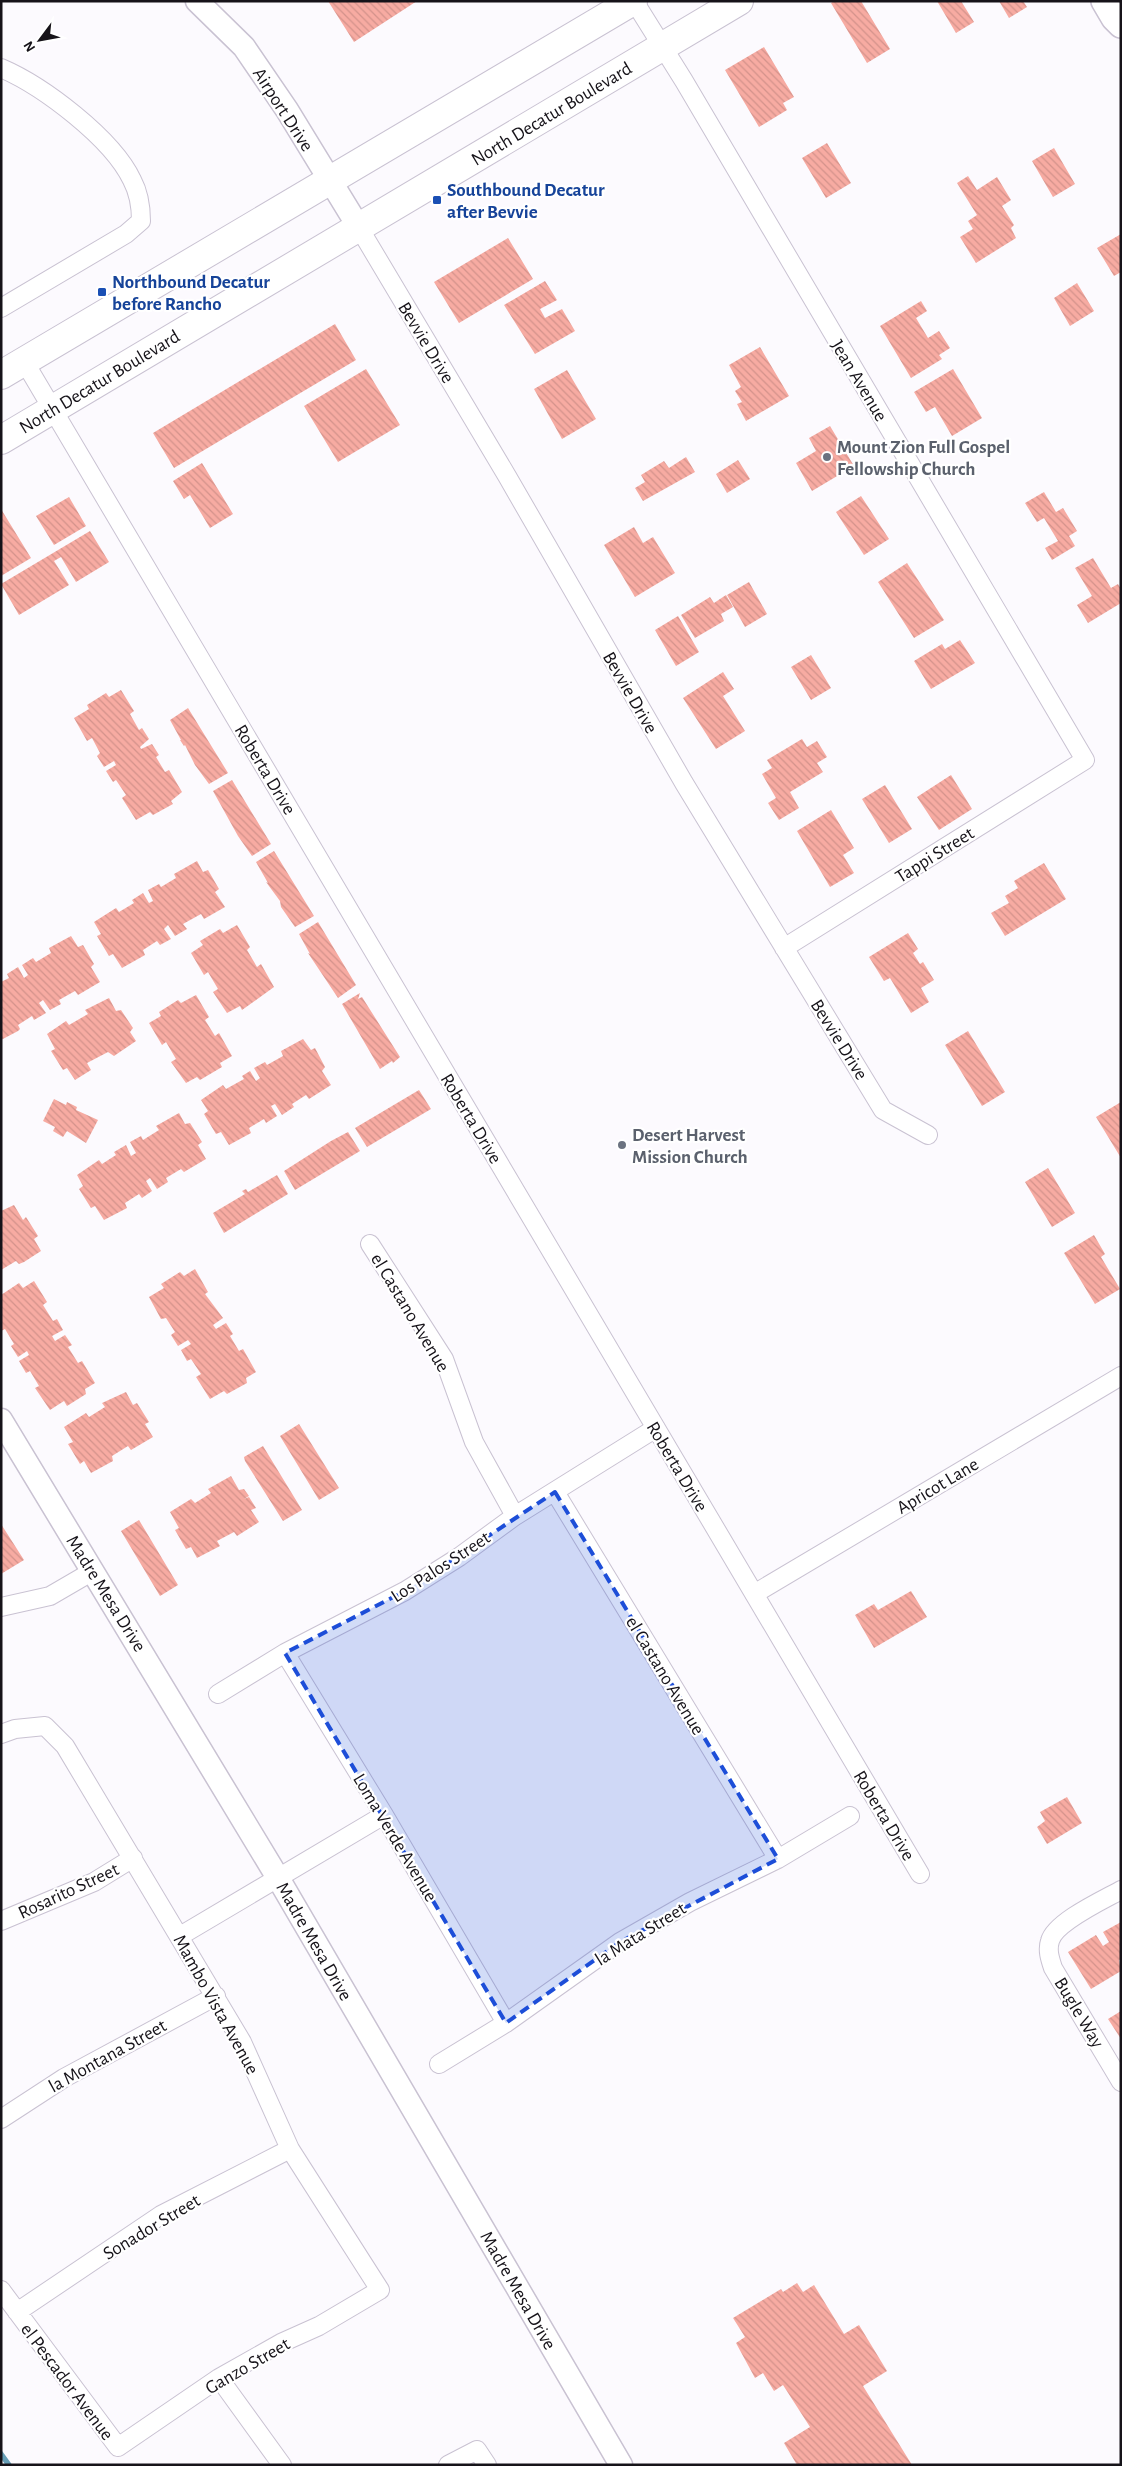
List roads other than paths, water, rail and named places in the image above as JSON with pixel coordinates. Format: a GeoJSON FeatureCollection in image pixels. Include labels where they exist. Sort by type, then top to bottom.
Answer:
{"type":"FeatureCollection","features":[{"type":"Feature","properties":{"kind":"main road"},"geometry":{"type":"LineString","coordinates":[[1,375],[634,1]]}},
{"type":"Feature","properties":{"kind":"main road","name":"North Decatur Boulevard"},"geometry":{"type":"LineString","coordinates":[[1,440],[739,1]]}},
{"type":"Feature","properties":{"kind":"main road"},"geometry":{"type":"LineString","coordinates":[[1104,1],[1114,18],[1121,25]]}},
{"type":"Feature","properties":{"kind":"street","name":"Airport Drive"},"geometry":{"type":"LineString","coordinates":[[197,1],[244,47],[287,110],[358,226]]}},
{"type":"Feature","properties":{"kind":"street","name":"Jean Avenue"},"geometry":{"type":"LineString","coordinates":[[634,1],[1085,760]]}},
{"type":"Feature","properties":{"kind":"street"},"geometry":{"type":"LineString","coordinates":[[1,308],[126,234],[141,221],[141,205],[132,179],[108,146],[78,118],[24,78],[3,73]]}},
{"type":"Feature","properties":{"kind":"street","name":"Bevvie Drive"},"geometry":{"type":"LineString","coordinates":[[358,226],[507,476],[679,775],[884,1110],[928,1135]]}},
{"type":"Feature","properties":{"kind":"street","name":"Roberta Drive"},"geometry":{"type":"LineString","coordinates":[[24,361],[920,1874]]}},
{"type":"Feature","properties":{"kind":"street","name":"Tappi Street"},"geometry":{"type":"LineString","coordinates":[[784,948],[1085,760]]}},
{"type":"Feature","properties":{"kind":"street","name":"el Castano Avenue"},"geometry":{"type":"LineString","coordinates":[[370,1244],[444,1359],[474,1442],[515,1516]]}},
{"type":"Feature","properties":{"kind":"street","name":"Apricot Lane"},"geometry":{"type":"LineString","coordinates":[[754,1594],[1121,1376]]}},
{"type":"Feature","properties":{"kind":"street","name":"Madre Mesa Drive"},"geometry":{"type":"LineString","coordinates":[[1,1420],[278,1878],[621,2465]]}},
{"type":"Feature","properties":{"kind":"street","name":"Los Palos Street"},"geometry":{"type":"LineString","coordinates":[[218,1694],[285,1653],[405,1591],[459,1557],[515,1516],[656,1428]]}},
{"type":"Feature","properties":{"kind":"street","name":"el Castano Avenue"},"geometry":{"type":"LineString","coordinates":[[555,1492],[778,1859]]}},
{"type":"Feature","properties":{"kind":"street"},"geometry":{"type":"LineString","coordinates":[[1,1606],[50,1596],[93,1571]]}},
{"type":"Feature","properties":{"kind":"street","name":"Loma Verde Avenue"},"geometry":{"type":"LineString","coordinates":[[285,1653],[384,1815],[506,2023]]}},
{"type":"Feature","properties":{"kind":"street","name":"Mambo Vista Avenue"},"geometry":{"type":"LineString","coordinates":[[1,1734],[15,1729],[45,1726],[65,1746],[242,2042],[290,2149],[380,2290]]}},
{"type":"Feature","properties":{"kind":"street"},"geometry":{"type":"LineString","coordinates":[[180,1936],[384,1815]]}},
{"type":"Feature","properties":{"kind":"street","name":"la Mata Street"},"geometry":{"type":"LineString","coordinates":[[439,2064],[506,2023],[620,1942],[690,1902],[778,1859],[850,1816]]}},
{"type":"Feature","properties":{"kind":"street","name":"Rosarito Street"},"geometry":{"type":"LineString","coordinates":[[1,1921],[94,1882],[133,1858]]}},
{"type":"Feature","properties":{"kind":"street","name":"Bugle Way"},"geometry":{"type":"LineString","coordinates":[[1121,1890],[1061,1926],[1050,1940],[1048,1954],[1053,1968],[1121,2082]]}},
{"type":"Feature","properties":{"kind":"street","name":"la Montana Street"},"geometry":{"type":"LineString","coordinates":[[1,2119],[64,2078],[216,1996]]}},
{"type":"Feature","properties":{"kind":"street","name":"Sonador Street"},"geometry":{"type":"LineString","coordinates":[[17,2312],[161,2215],[290,2149]]}},
{"type":"Feature","properties":{"kind":"street","name":"el Pescador Avenue"},"geometry":{"type":"LineString","coordinates":[[1,2290],[118,2447]]}},
{"type":"Feature","properties":{"kind":"street","name":"Ganzo Street"},"geometry":{"type":"LineString","coordinates":[[118,2447],[219,2378],[281,2343],[318,2326],[380,2290]]}},
{"type":"Feature","properties":{"kind":"street"},"geometry":{"type":"LineString","coordinates":[[219,2378],[282,2465]]}},
{"type":"Feature","properties":{"kind":"street"},"geometry":{"type":"LineString","coordinates":[[448,2465],[477,2450],[487,2465]]}},
{"type":"Feature","properties":{"kind":"waterway"},"geometry":{"type":"LineString","coordinates":[[1,2454],[9,2465]]}},
{"type":"Feature","properties":{"kind":"place","name":"Southbound Decatur after Bevvie"},"geometry":{"type":"Point","coordinates":[437,200]}},
{"type":"Feature","properties":{"kind":"place","name":"Northbound Decatur before Rancho"},"geometry":{"type":"Point","coordinates":[102,292]}},
{"type":"Feature","properties":{"kind":"place","name":"Mount Zion Full Gospel Fellowship Church"},"geometry":{"type":"Point","coordinates":[827,457]}},
{"type":"Feature","properties":{"kind":"place","name":"Desert Harvest Mission Church"},"geometry":{"type":"Point","coordinates":[622,1145]}}]}
